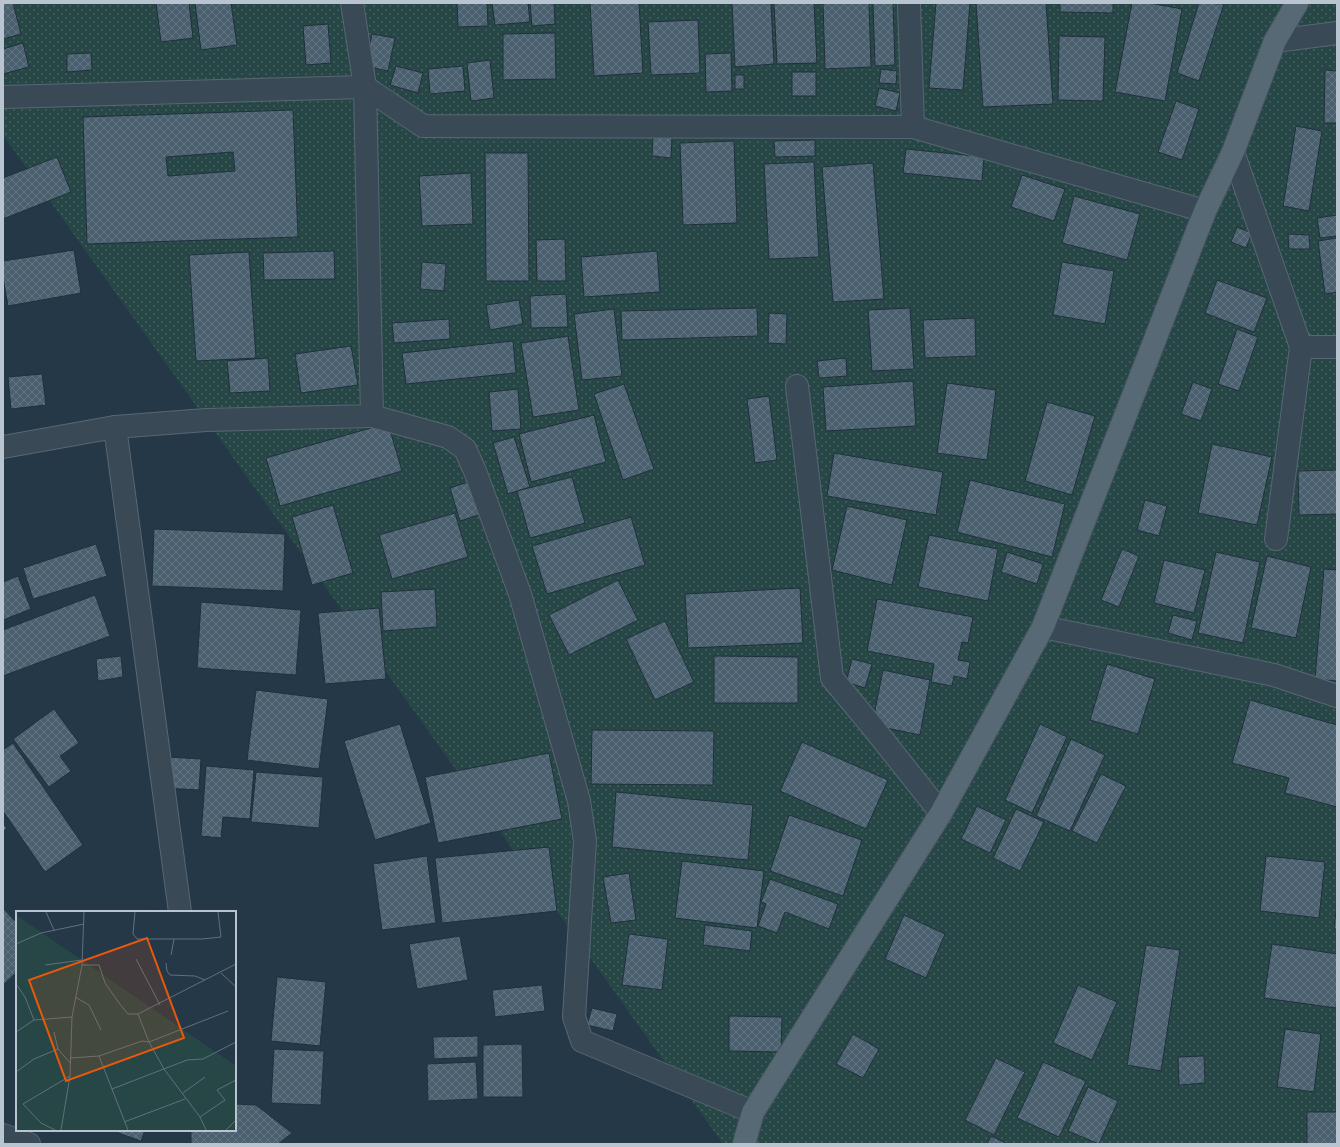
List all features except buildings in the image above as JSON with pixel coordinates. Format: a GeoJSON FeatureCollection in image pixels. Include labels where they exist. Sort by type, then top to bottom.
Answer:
{"type":"FeatureCollection","features":[{"type":"Feature","properties":{"kind":"main road"},"geometry":{"type":"LineString","coordinates":[[744,1144],[752,1112],[941,813],[1042,627],[1205,211],[1233,152],[1275,41],[1297,3]]}},
{"type":"Feature","properties":{"kind":"street"},"geometry":{"type":"LineString","coordinates":[[352,3],[365,87],[372,416]]}},
{"type":"Feature","properties":{"kind":"street"},"geometry":{"type":"LineString","coordinates":[[909,3],[913,126]]}},
{"type":"Feature","properties":{"kind":"street"},"geometry":{"type":"LineString","coordinates":[[1275,41],[1337,34]]}},
{"type":"Feature","properties":{"kind":"street"},"geometry":{"type":"LineString","coordinates":[[3,97],[365,87],[423,126],[913,126],[1205,211]]}},
{"type":"Feature","properties":{"kind":"street"},"geometry":{"type":"LineString","coordinates":[[1233,152],[1301,346],[1276,539]]}},
{"type":"Feature","properties":{"kind":"street"},"geometry":{"type":"LineString","coordinates":[[1301,346],[1337,347]]}},
{"type":"Feature","properties":{"kind":"street"},"geometry":{"type":"LineString","coordinates":[[797,386],[832,678],[866,718],[941,813]]}},
{"type":"Feature","properties":{"kind":"street"},"geometry":{"type":"LineString","coordinates":[[3,447],[116,427],[206,420],[372,416],[448,437],[466,449],[520,594],[579,801],[585,841],[574,1016],[582,1041],[752,1112]]}},
{"type":"Feature","properties":{"kind":"street"},"geometry":{"type":"LineString","coordinates":[[116,427],[180,911]]}},
{"type":"Feature","properties":{"kind":"street"},"geometry":{"type":"LineString","coordinates":[[1042,627],[1274,675],[1337,696]]}},
{"type":"Feature","properties":{"kind":"street"},"geometry":{"type":"LineString","coordinates":[[3,1135],[29,1144]]}},
{"type":"Feature","properties":{"kind":"green space"},"geometry":{"type":"Polygon","coordinates":[[[3,3],[1337,3],[1337,1144],[723,1144],[3,135],[3,3]]]}}]}
